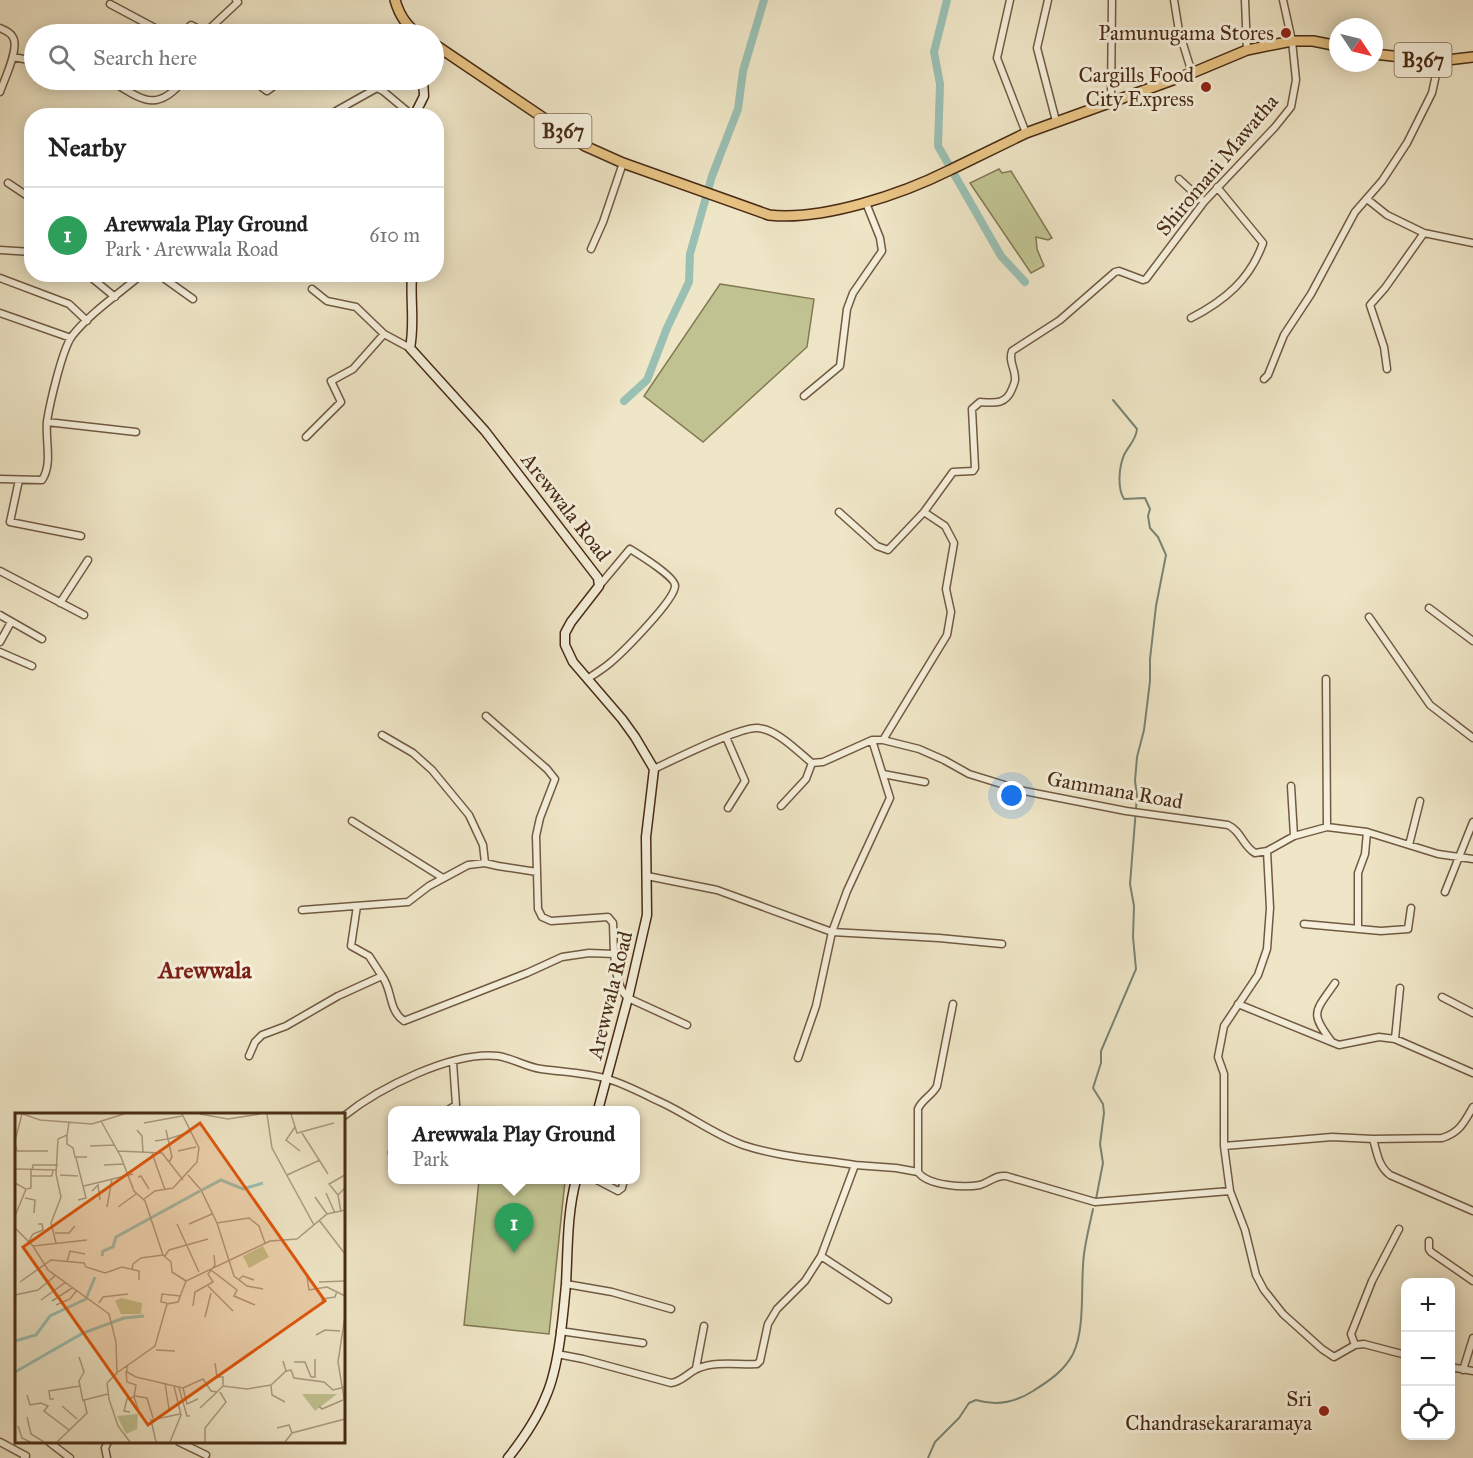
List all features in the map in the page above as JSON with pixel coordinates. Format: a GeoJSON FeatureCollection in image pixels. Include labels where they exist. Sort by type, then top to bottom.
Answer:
{"type":"FeatureCollection","features":[{"type":"Feature","properties":{"kind":"main road"},"geometry":{"type":"LineString","coordinates":[[395,0],[408,24]]}},
{"type":"Feature","properties":{"kind":"main road","name":"B367"},"geometry":{"type":"LineString","coordinates":[[444,51],[585,146],[623,163],[707,194],[781,217],[823,212],[866,203],[951,170],[1026,133],[1192,73],[1247,50],[1292,41],[1313,41],[1329,44]]}},
{"type":"Feature","properties":{"kind":"main road","name":"B367"},"geometry":{"type":"LineString","coordinates":[[1383,55],[1439,60],[1473,57]]}},
{"type":"Feature","properties":{"kind":"street"},"geometry":{"type":"LineString","coordinates":[[216,24],[237,2],[236,0]]}},
{"type":"Feature","properties":{"kind":"street"},"geometry":{"type":"LineString","coordinates":[[1010,0],[997,58],[1026,133]]}},
{"type":"Feature","properties":{"kind":"street"},"geometry":{"type":"LineString","coordinates":[[1048,0],[1037,48],[1056,122]]}},
{"type":"Feature","properties":{"kind":"street"},"geometry":{"type":"LineString","coordinates":[[1111,102],[1112,0]]}},
{"type":"Feature","properties":{"kind":"street"},"geometry":{"type":"LineString","coordinates":[[1174,0],[1179,31],[1192,73]]}},
{"type":"Feature","properties":{"kind":"street"},"geometry":{"type":"LineString","coordinates":[[1245,0],[1247,50]]}},
{"type":"Feature","properties":{"kind":"street","name":"Shiromani Mawatha"},"geometry":{"type":"LineString","coordinates":[[839,512],[877,546],[888,550],[924,512],[953,472],[973,471],[975,468],[972,409],[980,402],[1003,402],[1010,396],[1015,379],[1010,357],[1012,351],[1060,320],[1115,272],[1119,271],[1143,280],[1146,279],[1216,187],[1275,128],[1291,107],[1296,80],[1292,41],[1283,0]]}},
{"type":"Feature","properties":{"kind":"street"},"geometry":{"type":"LineString","coordinates":[[110,4],[147,24]]}},
{"type":"Feature","properties":{"kind":"street"},"geometry":{"type":"LineString","coordinates":[[0,28],[12,35],[14,39],[13,57],[0,92]]}},
{"type":"Feature","properties":{"kind":"street"},"geometry":{"type":"LineString","coordinates":[[13,57],[24,59]]}},
{"type":"Feature","properties":{"kind":"street"},"geometry":{"type":"LineString","coordinates":[[1264,379],[1268,375],[1284,335],[1311,294],[1355,212],[1382,182],[1407,143],[1432,93],[1439,60]]}},
{"type":"Feature","properties":{"kind":"street"},"geometry":{"type":"LineString","coordinates":[[126,90],[152,102],[175,90]]}},
{"type":"Feature","properties":{"kind":"street"},"geometry":{"type":"LineString","coordinates":[[341,108],[373,90]]}},
{"type":"Feature","properties":{"kind":"street"},"geometry":{"type":"LineString","coordinates":[[383,90],[404,108]]}},
{"type":"Feature","properties":{"kind":"street"},"geometry":{"type":"LineString","coordinates":[[418,108],[424,96],[424,90]]}},
{"type":"Feature","properties":{"kind":"street"},"geometry":{"type":"LineString","coordinates":[[591,249],[603,222],[623,163]]}},
{"type":"Feature","properties":{"kind":"street"},"geometry":{"type":"LineString","coordinates":[[1179,179],[1204,202]]}},
{"type":"Feature","properties":{"kind":"street"},"geometry":{"type":"LineString","coordinates":[[8,183],[24,194]]}},
{"type":"Feature","properties":{"kind":"street"},"geometry":{"type":"LineString","coordinates":[[1191,318],[1211,307],[1242,283],[1263,243],[1216,187]]}},
{"type":"Feature","properties":{"kind":"street"},"geometry":{"type":"LineString","coordinates":[[1367,199],[1387,215],[1424,233],[1473,243]]}},
{"type":"Feature","properties":{"kind":"street"},"geometry":{"type":"LineString","coordinates":[[804,396],[840,366],[847,309],[853,293],[882,251],[880,238],[866,203]]}},
{"type":"Feature","properties":{"kind":"street"},"geometry":{"type":"LineString","coordinates":[[1387,369],[1384,347],[1370,305],[1385,288],[1424,233]]}},
{"type":"Feature","properties":{"kind":"street"},"geometry":{"type":"LineString","coordinates":[[0,250],[24,252]]}},
{"type":"Feature","properties":{"kind":"street"},"geometry":{"type":"LineString","coordinates":[[0,278],[69,304],[87,321]]}},
{"type":"Feature","properties":{"kind":"street"},"geometry":{"type":"LineString","coordinates":[[97,282],[116,297]]}},
{"type":"Feature","properties":{"kind":"street"},"geometry":{"type":"LineString","coordinates":[[0,479],[42,480],[47,472],[47,422],[56,381],[71,338],[87,321],[133,282]]}},
{"type":"Feature","properties":{"kind":"street"},"geometry":{"type":"LineString","coordinates":[[170,282],[193,299]]}},
{"type":"Feature","properties":{"kind":"street"},"geometry":{"type":"LineString","coordinates":[[312,289],[327,301],[356,307],[384,334],[410,348],[414,316],[412,282]]}},
{"type":"Feature","properties":{"kind":"street"},"geometry":{"type":"LineString","coordinates":[[0,313],[71,338]]}},
{"type":"Feature","properties":{"kind":"street"},"geometry":{"type":"LineString","coordinates":[[306,437],[341,402],[331,381],[353,369],[384,334]]}},
{"type":"Feature","properties":{"kind":"street","name":"Arewwala Road"},"geometry":{"type":"LineString","coordinates":[[410,348],[485,431],[598,578],[598,586],[565,633],[565,645],[587,679],[635,737],[654,769],[646,837],[647,915],[608,1079],[599,1106]]}},
{"type":"Feature","properties":{"kind":"street"},"geometry":{"type":"LineString","coordinates":[[47,422],[136,432]]}},
{"type":"Feature","properties":{"kind":"street"},"geometry":{"type":"LineString","coordinates":[[19,480],[10,522],[81,536]]}},
{"type":"Feature","properties":{"kind":"street"},"geometry":{"type":"LineString","coordinates":[[883,741],[947,635],[951,612],[946,589],[954,543],[945,526],[924,512]]}},
{"type":"Feature","properties":{"kind":"street"},"geometry":{"type":"LineString","coordinates":[[587,679],[609,664],[645,628],[675,587],[661,570],[630,549],[598,586]]}},
{"type":"Feature","properties":{"kind":"street"},"geometry":{"type":"LineString","coordinates":[[60,603],[88,560]]}},
{"type":"Feature","properties":{"kind":"street"},"geometry":{"type":"LineString","coordinates":[[0,571],[84,615]]}},
{"type":"Feature","properties":{"kind":"street"},"geometry":{"type":"LineString","coordinates":[[1429,608],[1473,641]]}},
{"type":"Feature","properties":{"kind":"street"},"geometry":{"type":"LineString","coordinates":[[0,615],[42,639]]}},
{"type":"Feature","properties":{"kind":"street"},"geometry":{"type":"LineString","coordinates":[[1369,617],[1430,705],[1473,738]]}},
{"type":"Feature","properties":{"kind":"street"},"geometry":{"type":"LineString","coordinates":[[0,642],[11,622]]}},
{"type":"Feature","properties":{"kind":"street"},"geometry":{"type":"LineString","coordinates":[[0,652],[32,666]]}},
{"type":"Feature","properties":{"kind":"street"},"geometry":{"type":"LineString","coordinates":[[1326,679],[1327,827]]}},
{"type":"Feature","properties":{"kind":"street"},"geometry":{"type":"LineString","coordinates":[[486,716],[548,769],[555,779],[540,818],[536,836],[538,909],[542,918],[551,921],[608,917],[613,923],[618,983],[623,993],[628,998],[687,1025]]}},
{"type":"Feature","properties":{"kind":"street"},"geometry":{"type":"LineString","coordinates":[[654,769],[726,737],[756,727],[773,733],[812,763],[806,779],[781,806]]}},
{"type":"Feature","properties":{"kind":"street"},"geometry":{"type":"LineString","coordinates":[[381,735],[413,753],[432,770],[469,815],[483,845],[485,863]]}},
{"type":"Feature","properties":{"kind":"street"},"geometry":{"type":"LineString","coordinates":[[726,737],[745,781],[728,808]]}},
{"type":"Feature","properties":{"kind":"street"},"geometry":{"type":"LineString","coordinates":[[798,1058],[816,1006],[832,932],[847,891],[890,798],[872,740]]}},
{"type":"Feature","properties":{"kind":"street","name":"Gammana Road"},"geometry":{"type":"LineString","coordinates":[[812,763],[823,762],[872,740],[883,741],[919,749],[969,774],[1024,791],[1136,812],[1228,825],[1234,828],[1250,850],[1255,853],[1267,851]]}},
{"type":"Feature","properties":{"kind":"street"},"geometry":{"type":"LineString","coordinates":[[883,774],[926,782]]}},
{"type":"Feature","properties":{"kind":"street"},"geometry":{"type":"LineString","coordinates":[[1291,786],[1294,836]]}},
{"type":"Feature","properties":{"kind":"street"},"geometry":{"type":"LineString","coordinates":[[1409,845],[1420,801]]}},
{"type":"Feature","properties":{"kind":"street"},"geometry":{"type":"LineString","coordinates":[[352,821],[443,878]]}},
{"type":"Feature","properties":{"kind":"street"},"geometry":{"type":"LineString","coordinates":[[1445,892],[1473,822]]}},
{"type":"Feature","properties":{"kind":"street"},"geometry":{"type":"LineString","coordinates":[[1401,1354],[1364,1344],[1355,1345],[1334,1357],[1283,1314],[1264,1290],[1256,1275],[1245,1230],[1230,1191],[1224,1146],[1224,1074],[1218,1057],[1224,1026],[1258,975],[1267,949],[1270,908],[1267,851],[1294,836],[1327,827],[1367,832],[1438,854],[1473,859]]}},
{"type":"Feature","properties":{"kind":"street"},"geometry":{"type":"LineString","coordinates":[[1358,929],[1358,873],[1365,854],[1367,832]]}},
{"type":"Feature","properties":{"kind":"street"},"geometry":{"type":"LineString","coordinates":[[302,910],[408,902],[429,886],[468,865],[485,863],[537,872]]}},
{"type":"Feature","properties":{"kind":"street"},"geometry":{"type":"LineString","coordinates":[[647,876],[717,890],[832,932],[1002,944]]}},
{"type":"Feature","properties":{"kind":"street"},"geometry":{"type":"LineString","coordinates":[[357,906],[351,946],[369,956],[386,982],[396,1016],[404,1021],[562,957],[589,953],[615,954]]}},
{"type":"Feature","properties":{"kind":"street"},"geometry":{"type":"LineString","coordinates":[[1304,924],[1381,931],[1408,929],[1411,908]]}},
{"type":"Feature","properties":{"kind":"street"},"geometry":{"type":"LineString","coordinates":[[249,1056],[255,1042],[262,1035],[286,1026],[338,996],[382,976]]}},
{"type":"Feature","properties":{"kind":"street"},"geometry":{"type":"LineString","coordinates":[[1333,1042],[1322,1029],[1316,1013],[1335,983]]}},
{"type":"Feature","properties":{"kind":"street"},"geometry":{"type":"LineString","coordinates":[[1395,1039],[1400,988]]}},
{"type":"Feature","properties":{"kind":"street"},"geometry":{"type":"LineString","coordinates":[[1442,997],[1473,1013]]}},
{"type":"Feature","properties":{"kind":"street"},"geometry":{"type":"LineString","coordinates":[[953,1004],[936,1086],[918,1108],[918,1172],[921,1177],[932,1182],[968,1186],[983,1184],[998,1175],[1006,1176],[1095,1202],[1230,1191]]}},
{"type":"Feature","properties":{"kind":"street"},"geometry":{"type":"LineString","coordinates":[[1238,1004],[1339,1045],[1379,1037],[1395,1039],[1473,1072]]}},
{"type":"Feature","properties":{"kind":"street"},"geometry":{"type":"LineString","coordinates":[[345,1115],[385,1088],[423,1071],[453,1062],[500,1056],[534,1068],[608,1079],[679,1110],[704,1126],[741,1144],[774,1154],[918,1172]]}},
{"type":"Feature","properties":{"kind":"street"},"geometry":{"type":"LineString","coordinates":[[453,1062],[454,1106]]}},
{"type":"Feature","properties":{"kind":"street"},"geometry":{"type":"LineString","coordinates":[[1224,1146],[1332,1137],[1442,1138],[1462,1128],[1473,1107]]}},
{"type":"Feature","properties":{"kind":"street"},"geometry":{"type":"LineString","coordinates":[[1373,1139],[1383,1170],[1473,1211]]}},
{"type":"Feature","properties":{"kind":"street"},"geometry":{"type":"LineString","coordinates":[[557,1354],[671,1383],[681,1382],[696,1368],[707,1365],[757,1364],[760,1361],[768,1324],[777,1308],[805,1281],[820,1256],[855,1165]]}},
{"type":"Feature","properties":{"kind":"street"},"geometry":{"type":"LineString","coordinates":[[508,1458],[523,1440],[548,1394],[557,1354],[566,1284],[570,1203],[575,1184]]}},
{"type":"Feature","properties":{"kind":"street"},"geometry":{"type":"LineString","coordinates":[[606,1184],[618,1191],[623,1184]]}},
{"type":"Feature","properties":{"kind":"street"},"geometry":{"type":"LineString","coordinates":[[1355,1345],[1351,1334],[1372,1281],[1399,1229]]}},
{"type":"Feature","properties":{"kind":"street"},"geometry":{"type":"LineString","coordinates":[[1429,1241],[1431,1252],[1473,1281]]}},
{"type":"Feature","properties":{"kind":"street"},"geometry":{"type":"LineString","coordinates":[[820,1256],[888,1300]]}},
{"type":"Feature","properties":{"kind":"street"},"geometry":{"type":"LineString","coordinates":[[566,1284],[612,1292],[671,1310]]}},
{"type":"Feature","properties":{"kind":"street"},"geometry":{"type":"LineString","coordinates":[[696,1368],[704,1326]]}},
{"type":"Feature","properties":{"kind":"street"},"geometry":{"type":"LineString","coordinates":[[560,1331],[643,1343]]}},
{"type":"Feature","properties":{"kind":"street"},"geometry":{"type":"LineString","coordinates":[[1463,1370],[1473,1338]]}},
{"type":"Feature","properties":{"kind":"street"},"geometry":{"type":"LineString","coordinates":[[1455,1368],[1473,1371]]}},
{"type":"Feature","properties":{"kind":"street"},"geometry":{"type":"LineString","coordinates":[[0,1442],[26,1456],[24,1458]]}},
{"type":"Feature","properties":{"kind":"street"},"geometry":{"type":"LineString","coordinates":[[50,1443],[70,1458]]}},
{"type":"Feature","properties":{"kind":"street"},"geometry":{"type":"LineString","coordinates":[[107,1458],[105,1448],[108,1443]]}},
{"type":"Feature","properties":{"kind":"street"},"geometry":{"type":"LineString","coordinates":[[181,1443],[206,1455]]}},
{"type":"Feature","properties":{"kind":"green space"},"geometry":{"type":"Polygon","coordinates":[[[999,169],[1002,173],[1011,171],[1052,238],[1048,240],[1036,237],[1037,249],[1044,266],[1031,273],[970,183],[999,169]]]}},
{"type":"Feature","properties":{"kind":"green space"},"geometry":{"type":"Polygon","coordinates":[[[720,284],[814,299],[807,347],[703,442],[644,396],[720,284]]]}},
{"type":"Feature","properties":{"kind":"green space"},"geometry":{"type":"Polygon","coordinates":[[[479,1184],[565,1184],[549,1334],[464,1325],[479,1184]]]}},
{"type":"Feature","properties":{"kind":"waterway"},"geometry":{"type":"LineString","coordinates":[[624,401],[647,380],[667,328],[689,282],[690,254],[712,176],[738,109],[743,71],[764,0]]}},
{"type":"Feature","properties":{"kind":"waterway"},"geometry":{"type":"LineString","coordinates":[[947,0],[934,52],[940,84],[938,146],[1001,256],[1025,282]]}},
{"type":"Feature","properties":{"kind":"waterway"},"geometry":{"type":"LineString","coordinates":[[1096,1199],[1103,1163],[1100,1144],[1104,1113],[1103,1104],[1093,1088],[1101,1063],[1101,1051],[1136,969],[1133,937],[1134,906],[1130,884],[1137,796],[1135,781],[1150,681],[1156,606],[1166,555],[1158,537],[1150,528],[1148,516],[1150,509],[1145,498],[1124,499],[1122,494],[1121,465],[1137,429],[1113,400]]}},
{"type":"Feature","properties":{"kind":"waterway"},"geometry":{"type":"LineString","coordinates":[[928,1458],[935,1442],[959,1418],[969,1403],[976,1400],[998,1403],[1020,1398],[1061,1371],[1073,1354],[1080,1331],[1084,1254],[1093,1209]]}},
{"type":"Feature","properties":{"kind":"place","name":"Pamunugama Stores"},"geometry":{"type":"Point","coordinates":[1286,33]}},
{"type":"Feature","properties":{"kind":"place","name":"Cargills Food City Express"},"geometry":{"type":"Point","coordinates":[1206,87]}},
{"type":"Feature","properties":{"kind":"place","name":"Arewwala Play Ground"},"geometry":{"type":"Point","coordinates":[514,1253]}},
{"type":"Feature","properties":{"kind":"place","name":"Sri Chandrasekararamaya"},"geometry":{"type":"Point","coordinates":[1324,1411]}},
{"type":"Feature","properties":{"kind":"district","name":"Arewwala"},"geometry":{"type":"Point","coordinates":[205,970]}}]}
